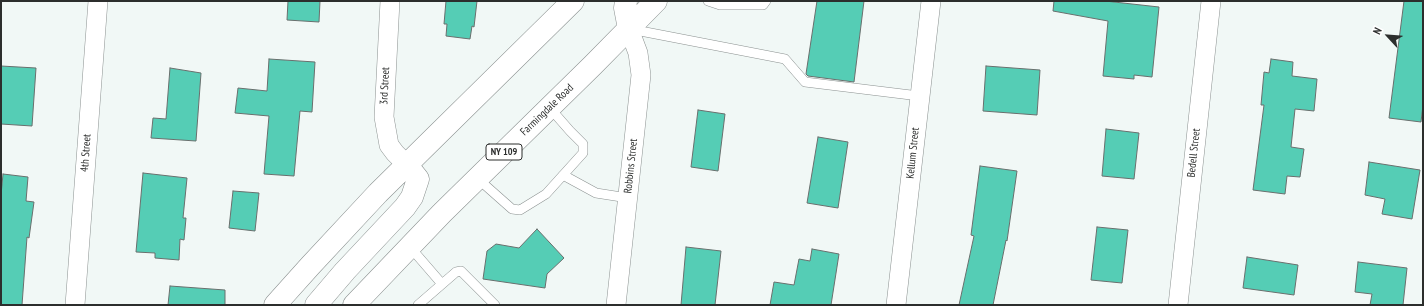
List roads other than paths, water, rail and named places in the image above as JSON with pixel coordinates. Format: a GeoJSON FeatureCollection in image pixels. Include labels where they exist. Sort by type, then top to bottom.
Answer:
{"type":"FeatureCollection","features":[{"type":"Feature","properties":{"kind":"main road"},"geometry":{"type":"LineString","coordinates":[[275,305],[343,230],[406,164],[573,1]]}},
{"type":"Feature","properties":{"kind":"main road"},"geometry":{"type":"LineString","coordinates":[[626,1],[629,29]]}},
{"type":"Feature","properties":{"kind":"main road","name":"Farmingdale Road"},"geometry":{"type":"LineString","coordinates":[[354,305],[477,178],[656,1]]}},
{"type":"Feature","properties":{"kind":"main road"},"geometry":{"type":"LineString","coordinates":[[316,305],[345,271],[405,207],[412,197],[418,179],[406,164]]}},
{"type":"Feature","properties":{"kind":"street","name":"4th Street"},"geometry":{"type":"LineString","coordinates":[[74,305],[98,1]]}},
{"type":"Feature","properties":{"kind":"street","name":"3rd Street"},"geometry":{"type":"LineString","coordinates":[[390,1],[384,117],[389,145],[406,164]]}},
{"type":"Feature","properties":{"kind":"street","name":"Kellum Street"},"geometry":{"type":"LineString","coordinates":[[896,305],[931,1]]}},
{"type":"Feature","properties":{"kind":"street","name":"Bedell Street"},"geometry":{"type":"LineString","coordinates":[[1178,305],[1211,1]]}},
{"type":"Feature","properties":{"kind":"street","name":"Robbins Street"},"geometry":{"type":"LineString","coordinates":[[616,305],[641,75],[638,53],[629,29]]}},
{"type":"Feature","properties":{"kind":"street"},"geometry":{"type":"LineString","coordinates":[[372,305],[375,283]]}},
{"type":"Feature","properties":{"kind":"lane"},"geometry":{"type":"LineString","coordinates":[[708,1],[720,5],[764,5],[766,1]]}},
{"type":"Feature","properties":{"kind":"lane"},"geometry":{"type":"LineString","coordinates":[[629,29],[785,59],[805,82],[919,96]]}},
{"type":"Feature","properties":{"kind":"lane"},"geometry":{"type":"LineString","coordinates":[[477,178],[512,209],[520,210],[546,194],[583,153],[583,144],[549,107]]}},
{"type":"Feature","properties":{"kind":"lane"},"geometry":{"type":"LineString","coordinates":[[563,175],[596,193],[628,198]]}},
{"type":"Feature","properties":{"kind":"lane"},"geometry":{"type":"LineString","coordinates":[[409,247],[442,284]]}},
{"type":"Feature","properties":{"kind":"lane"},"geometry":{"type":"LineString","coordinates":[[418,305],[456,272],[461,271],[495,305]]}}]}
